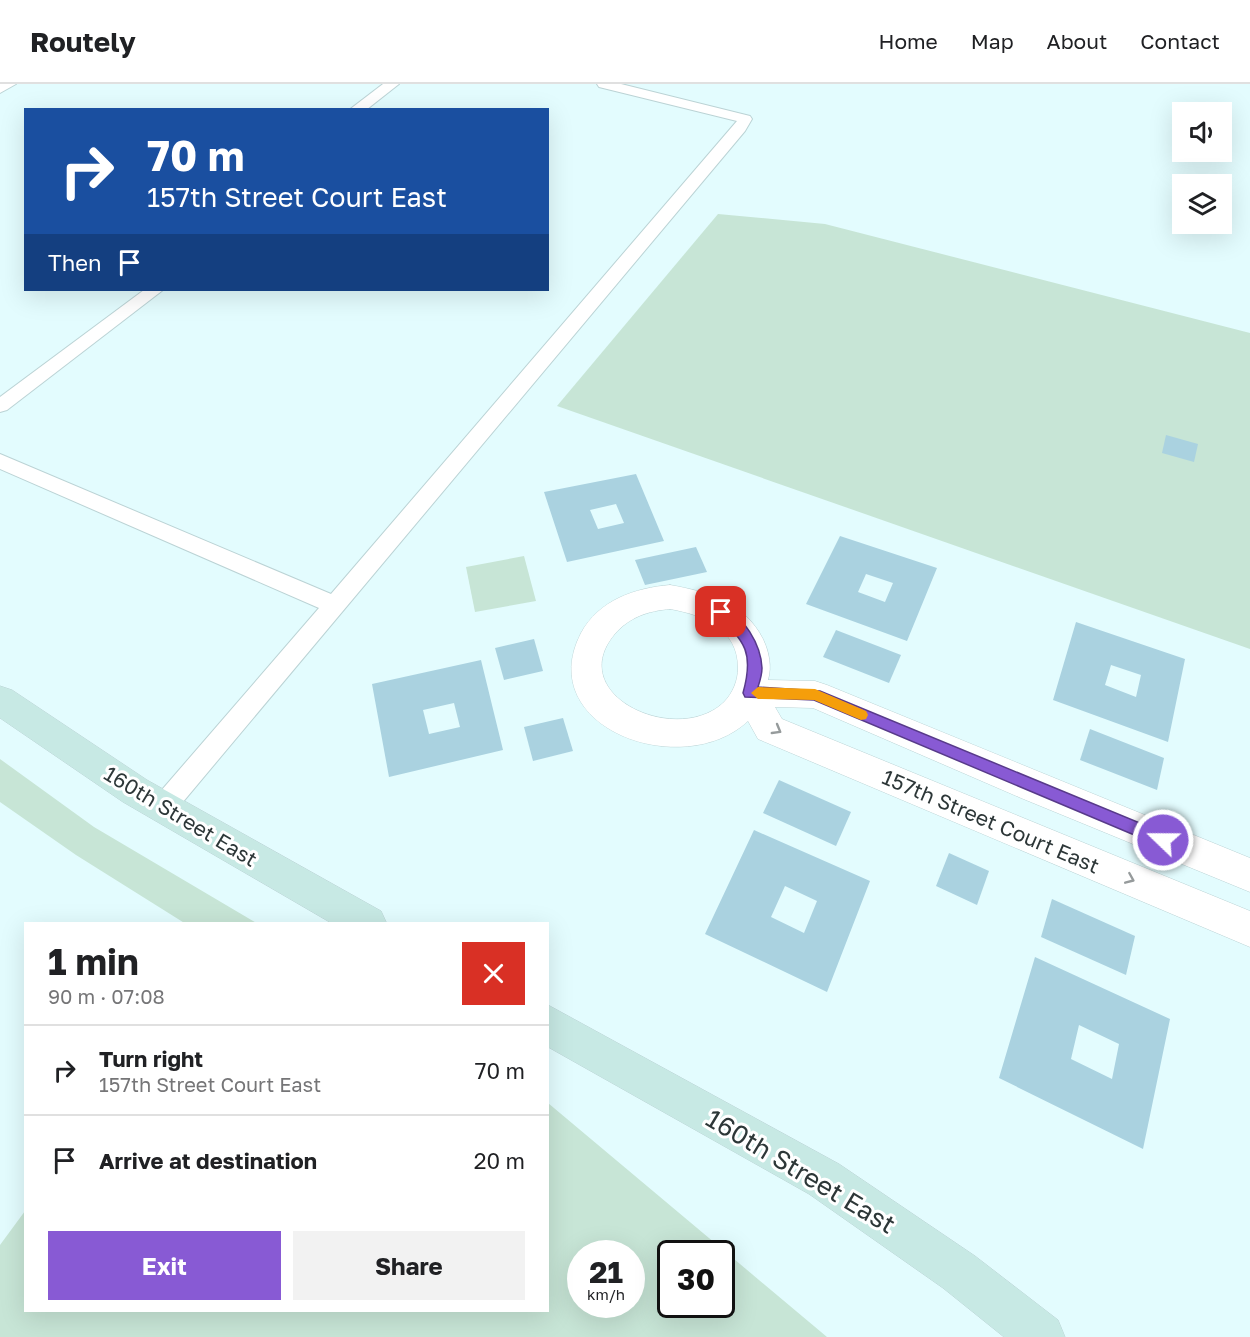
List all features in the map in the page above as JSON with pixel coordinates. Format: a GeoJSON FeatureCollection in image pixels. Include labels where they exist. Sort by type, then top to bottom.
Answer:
{"type":"FeatureCollection","features":[{"type":"Feature","properties":{"kind":"street"},"geometry":{"type":"LineString","coordinates":[[670,597],[697,601],[721,612],[740,628],[752,648],[756,670],[750,693],[736,712],[713,726],[686,734],[657,733],[629,724],[607,709],[592,690],[587,667],[590,645],[601,625],[620,610],[644,600],[670,597]]}},
{"type":"Feature","properties":{"kind":"street"},"geometry":{"type":"LineString","coordinates":[[750,693],[815,695],[1250,875]]}},
{"type":"Feature","properties":{"kind":"street","name":"157th Street Court East"},"geometry":{"type":"LineString","coordinates":[[750,693],[770,729],[1250,929]]}},
{"type":"Feature","properties":{"kind":"street","name":"160th Street East"},"geometry":{"type":"LineString","coordinates":[[0,700],[163,807],[364,922]]}},
{"type":"Feature","properties":{"kind":"street","name":"160th Street East"},"geometry":{"type":"LineString","coordinates":[[549,1025],[824,1179],[959,1272],[1041,1337]]}},
{"type":"Feature","properties":{"kind":"lane"},"geometry":{"type":"LineString","coordinates":[[0,89],[9,84]]}},
{"type":"Feature","properties":{"kind":"lane"},"geometry":{"type":"LineString","coordinates":[[359,108],[392,84]]}},
{"type":"Feature","properties":{"kind":"lane"},"geometry":{"type":"LineString","coordinates":[[163,807],[740,128],[745,119],[603,84]]}},
{"type":"Feature","properties":{"kind":"lane"},"geometry":{"type":"LineString","coordinates":[[0,406],[153,291]]}},
{"type":"Feature","properties":{"kind":"lane"},"geometry":{"type":"LineString","coordinates":[[0,461],[335,605]]}},
{"type":"Feature","properties":{"kind":"green space"},"geometry":{"type":"Polygon","coordinates":[[[718,214],[825,224],[1250,333],[1250,649],[557,406],[718,214]]]}},
{"type":"Feature","properties":{"kind":"green space"},"geometry":{"type":"Polygon","coordinates":[[[524,556],[536,601],[475,612],[466,567],[524,556]]]}},
{"type":"Feature","properties":{"kind":"green space"},"geometry":{"type":"Polygon","coordinates":[[[0,759],[94,827],[255,922],[183,922],[76,855],[0,802],[0,759]]]}},
{"type":"Feature","properties":{"kind":"green space"},"geometry":{"type":"Polygon","coordinates":[[[549,1104],[711,1240],[657,1240],[657,1318],[735,1318],[735,1260],[827,1337],[0,1337],[0,1245],[24,1212],[24,1312],[549,1312],[549,1104]]]}},
{"type":"Feature","properties":{"kind":"building"},"geometry":{"type":"Polygon","coordinates":[[[1166,435],[1198,444],[1194,462],[1162,453],[1166,435]]]}},
{"type":"Feature","properties":{"kind":"building"},"geometry":{"type":"Polygon","coordinates":[[[636,474],[664,541],[567,562],[544,492],[636,474]],[[616,504],[590,510],[598,529],[624,523],[616,504]]]}},
{"type":"Feature","properties":{"kind":"building"},"geometry":{"type":"Polygon","coordinates":[[[840,536],[937,568],[907,641],[806,604],[840,536]],[[866,574],[858,592],[885,602],[893,583],[866,574]]]}},
{"type":"Feature","properties":{"kind":"building"},"geometry":{"type":"Polygon","coordinates":[[[696,547],[707,572],[645,585],[635,560],[696,547]]]}},
{"type":"Feature","properties":{"kind":"building"},"geometry":{"type":"Polygon","coordinates":[[[1076,622],[1185,659],[1168,742],[1053,700],[1076,622]],[[1111,665],[1105,685],[1136,697],[1141,675],[1111,665]]]}},
{"type":"Feature","properties":{"kind":"building"},"geometry":{"type":"Polygon","coordinates":[[[836,630],[901,655],[889,683],[823,657],[836,630]]]}},
{"type":"Feature","properties":{"kind":"building"},"geometry":{"type":"Polygon","coordinates":[[[534,639],[543,671],[504,680],[495,648],[534,639]]]}},
{"type":"Feature","properties":{"kind":"building"},"geometry":{"type":"Polygon","coordinates":[[[481,660],[503,750],[389,777],[372,684],[481,660]],[[454,703],[423,710],[429,734],[460,727],[454,703]]]}},
{"type":"Feature","properties":{"kind":"building"},"geometry":{"type":"Polygon","coordinates":[[[563,718],[573,751],[533,761],[524,727],[563,718]]]}},
{"type":"Feature","properties":{"kind":"building"},"geometry":{"type":"Polygon","coordinates":[[[1090,729],[1164,758],[1157,790],[1080,760],[1090,729]]]}},
{"type":"Feature","properties":{"kind":"building"},"geometry":{"type":"Polygon","coordinates":[[[779,780],[851,812],[836,846],[763,813],[779,780]]]}},
{"type":"Feature","properties":{"kind":"building"},"geometry":{"type":"Polygon","coordinates":[[[754,830],[870,881],[827,992],[705,934],[754,830]],[[785,886],[771,917],[804,933],[817,901],[785,886]]]}},
{"type":"Feature","properties":{"kind":"building"},"geometry":{"type":"Polygon","coordinates":[[[949,853],[989,871],[977,905],[936,886],[949,853]]]}},
{"type":"Feature","properties":{"kind":"building"},"geometry":{"type":"Polygon","coordinates":[[[1052,899],[1135,936],[1126,975],[1041,937],[1052,899]]]}},
{"type":"Feature","properties":{"kind":"building"},"geometry":{"type":"Polygon","coordinates":[[[1035,957],[1170,1019],[1143,1149],[999,1078],[1035,957]],[[1079,1025],[1071,1059],[1112,1079],[1119,1044],[1079,1025]]]}},
{"type":"Feature","properties":{"kind":"slow traffic"},"geometry":{"type":"LineString","coordinates":[[758,693],[815,695],[861,715]]}},
{"type":"Feature","properties":{"kind":"route"},"geometry":{"type":"LineString","coordinates":[[721,612],[740,628],[752,648],[756,670],[750,693],[815,695],[1163,840]]}}]}
